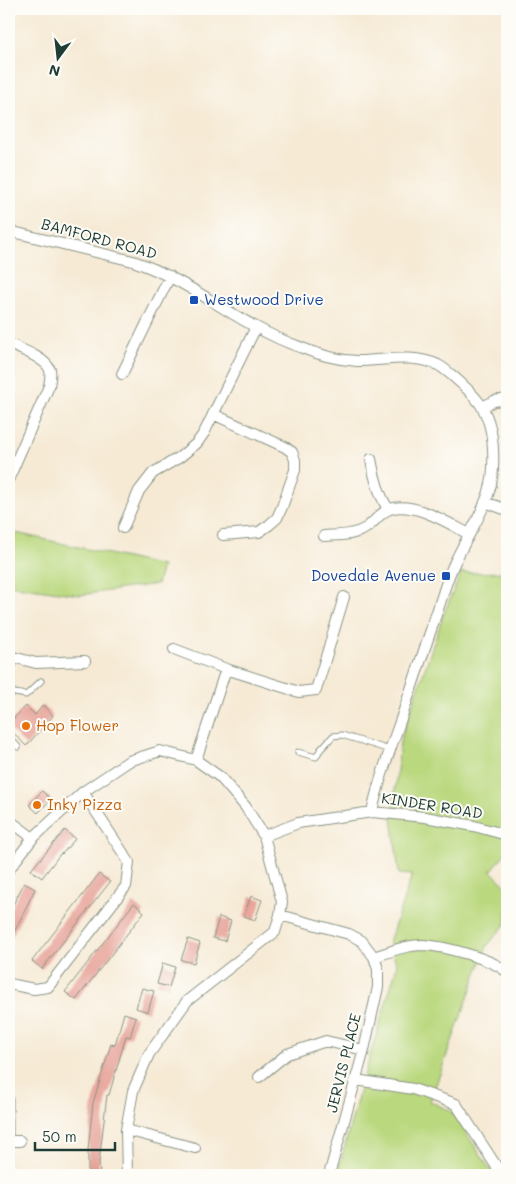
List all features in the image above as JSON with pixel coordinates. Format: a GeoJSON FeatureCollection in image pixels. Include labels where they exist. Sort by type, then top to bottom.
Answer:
{"type":"FeatureCollection","features":[{"type":"Feature","properties":{"kind":"street","name":"BAMFORD ROAD"},"geometry":{"type":"LineString","coordinates":[[9,231],[133,261],[170,276],[256,327],[294,346],[338,359],[357,361],[406,358],[439,366],[465,386],[482,407],[491,435],[493,455],[492,477],[486,502],[452,566],[390,750]]}},
{"type":"Feature","properties":{"kind":"street"},"geometry":{"type":"LineString","coordinates":[[122,374],[170,276]]}},
{"type":"Feature","properties":{"kind":"street"},"geometry":{"type":"LineString","coordinates":[[123,528],[139,491],[153,473],[180,457],[197,443],[256,327]]}},
{"type":"Feature","properties":{"kind":"street"},"geometry":{"type":"LineString","coordinates":[[9,344],[45,362],[50,369],[51,376],[49,386],[9,478]]}},
{"type":"Feature","properties":{"kind":"street"},"geometry":{"type":"LineString","coordinates":[[482,407],[494,401],[507,399]]}},
{"type":"Feature","properties":{"kind":"street"},"geometry":{"type":"LineString","coordinates":[[213,414],[285,447],[292,452],[295,460],[294,476],[276,518],[269,526],[259,532],[223,535]]}},
{"type":"Feature","properties":{"kind":"street"},"geometry":{"type":"LineString","coordinates":[[371,459],[380,496],[388,510]]}},
{"type":"Feature","properties":{"kind":"street"},"geometry":{"type":"LineString","coordinates":[[486,502],[507,510]]}},
{"type":"Feature","properties":{"kind":"street"},"geometry":{"type":"LineString","coordinates":[[324,536],[357,533],[388,510],[403,508],[421,511],[437,517],[469,534]]}},
{"type":"Feature","properties":{"kind":"street"},"geometry":{"type":"LineString","coordinates":[[174,649],[226,669],[299,692],[316,690],[344,597]]}},
{"type":"Feature","properties":{"kind":"street"},"geometry":{"type":"LineString","coordinates":[[10,660],[36,663],[68,660],[85,661]]}},
{"type":"Feature","properties":{"kind":"street"},"geometry":{"type":"LineString","coordinates":[[196,760],[226,669]]}},
{"type":"Feature","properties":{"kind":"street"},"geometry":{"type":"LineString","coordinates":[[372,812],[378,784],[390,750]]}},
{"type":"Feature","properties":{"kind":"street"},"geometry":{"type":"LineString","coordinates":[[9,869],[33,838],[83,792],[129,761],[160,751],[196,760],[220,777],[245,806],[264,836],[282,902],[275,932],[186,1001],[149,1054],[133,1091],[126,1130],[127,1175]]}},
{"type":"Feature","properties":{"kind":"street"},"geometry":{"type":"LineString","coordinates":[[9,984],[34,989],[48,987],[126,886],[129,862],[83,792]]}},
{"type":"Feature","properties":{"kind":"street","name":"KINDER ROAD"},"geometry":{"type":"LineString","coordinates":[[264,836],[298,823],[372,812],[425,817],[474,826],[507,835]]}},
{"type":"Feature","properties":{"kind":"street"},"geometry":{"type":"LineString","coordinates":[[9,820],[33,838]]}},
{"type":"Feature","properties":{"kind":"street"},"geometry":{"type":"LineString","coordinates":[[280,915],[349,934],[362,941],[374,957],[422,945],[448,949],[477,957],[502,967],[507,972]]}},
{"type":"Feature","properties":{"kind":"street","name":"JERVIS PLACE"},"geometry":{"type":"LineString","coordinates":[[329,1175],[364,1050],[378,987],[378,970],[374,957]]}},
{"type":"Feature","properties":{"kind":"street"},"geometry":{"type":"LineString","coordinates":[[259,1077],[287,1054],[326,1040],[364,1050]]}},
{"type":"Feature","properties":{"kind":"street"},"geometry":{"type":"LineString","coordinates":[[356,1080],[413,1089],[456,1104],[502,1175]]}},
{"type":"Feature","properties":{"kind":"street"},"geometry":{"type":"LineString","coordinates":[[126,1130],[195,1148]]}},
{"type":"Feature","properties":{"kind":"lane"},"geometry":{"type":"LineString","coordinates":[[9,689],[15,693],[26,695],[41,681]]}},
{"type":"Feature","properties":{"kind":"lane"},"geometry":{"type":"LineString","coordinates":[[298,752],[316,758],[320,750],[333,736],[342,735],[390,750]]}},
{"type":"Feature","properties":{"kind":"lane"},"geometry":{"type":"LineString","coordinates":[[9,737],[18,747]]}},
{"type":"Feature","properties":{"kind":"lane"},"geometry":{"type":"LineString","coordinates":[[10,1097],[13,1141]]}},
{"type":"Feature","properties":{"kind":"green space"},"geometry":{"type":"Polygon","coordinates":[[[16,533],[162,566],[157,584],[80,595],[9,585],[9,552],[16,533]]]}},
{"type":"Feature","properties":{"kind":"green space"},"geometry":{"type":"Polygon","coordinates":[[[507,572],[507,851],[491,871],[507,887],[507,922],[487,946],[430,1101],[452,1112],[494,1175],[337,1175],[360,1089],[397,966],[389,942],[412,875],[399,874],[392,818],[400,742],[444,613],[461,573],[507,572]]]}},
{"type":"Feature","properties":{"kind":"building","name":"Hop Flower"},"geometry":{"type":"Polygon","coordinates":[[[43,705],[53,716],[26,746],[9,728],[9,723],[26,706],[35,715],[43,705]]]}},
{"type":"Feature","properties":{"kind":"building"},"geometry":{"type":"Polygon","coordinates":[[[42,791],[51,799],[38,813],[29,805],[42,791]]]}},
{"type":"Feature","properties":{"kind":"building"},"geometry":{"type":"Polygon","coordinates":[[[65,830],[75,839],[61,853],[42,878],[31,870],[65,830]]]}},
{"type":"Feature","properties":{"kind":"building"},"geometry":{"type":"Polygon","coordinates":[[[99,874],[110,882],[42,969],[32,961],[99,874]]]}},
{"type":"Feature","properties":{"kind":"building"},"geometry":{"type":"Polygon","coordinates":[[[24,883],[35,889],[9,943],[9,913],[24,883]]]}},
{"type":"Feature","properties":{"kind":"building"},"geometry":{"type":"Polygon","coordinates":[[[251,896],[262,900],[255,920],[244,916],[251,896]]]}},
{"type":"Feature","properties":{"kind":"building"},"geometry":{"type":"Polygon","coordinates":[[[134,903],[144,912],[76,1000],[65,992],[134,903]]]}},
{"type":"Feature","properties":{"kind":"building"},"geometry":{"type":"Polygon","coordinates":[[[219,917],[231,921],[225,941],[213,938],[219,917]]]}},
{"type":"Feature","properties":{"kind":"building"},"geometry":{"type":"Polygon","coordinates":[[[188,939],[200,943],[194,963],[181,960],[188,939]]]}},
{"type":"Feature","properties":{"kind":"building"},"geometry":{"type":"Polygon","coordinates":[[[163,963],[175,967],[169,987],[157,984],[163,963]]]}},
{"type":"Feature","properties":{"kind":"building"},"geometry":{"type":"Polygon","coordinates":[[[142,988],[154,991],[148,1012],[136,1008],[142,988]]]}},
{"type":"Feature","properties":{"kind":"building"},"geometry":{"type":"Polygon","coordinates":[[[124,1013],[136,1017],[130,1037],[126,1036],[109,1095],[107,1095],[99,1162],[100,1175],[88,1175],[88,1150],[93,1103],[111,1044],[115,1045],[124,1013]]]}},
{"type":"Feature","properties":{"kind":"place","name":"Westwood Drive"},"geometry":{"type":"Point","coordinates":[194,300]}},
{"type":"Feature","properties":{"kind":"place","name":"Dovedale Avenue"},"geometry":{"type":"Point","coordinates":[446,576]}},
{"type":"Feature","properties":{"kind":"place","name":"Hop Flower"},"geometry":{"type":"Point","coordinates":[26,726]}},
{"type":"Feature","properties":{"kind":"place","name":"Inky Pizza"},"geometry":{"type":"Point","coordinates":[37,805]}}]}
